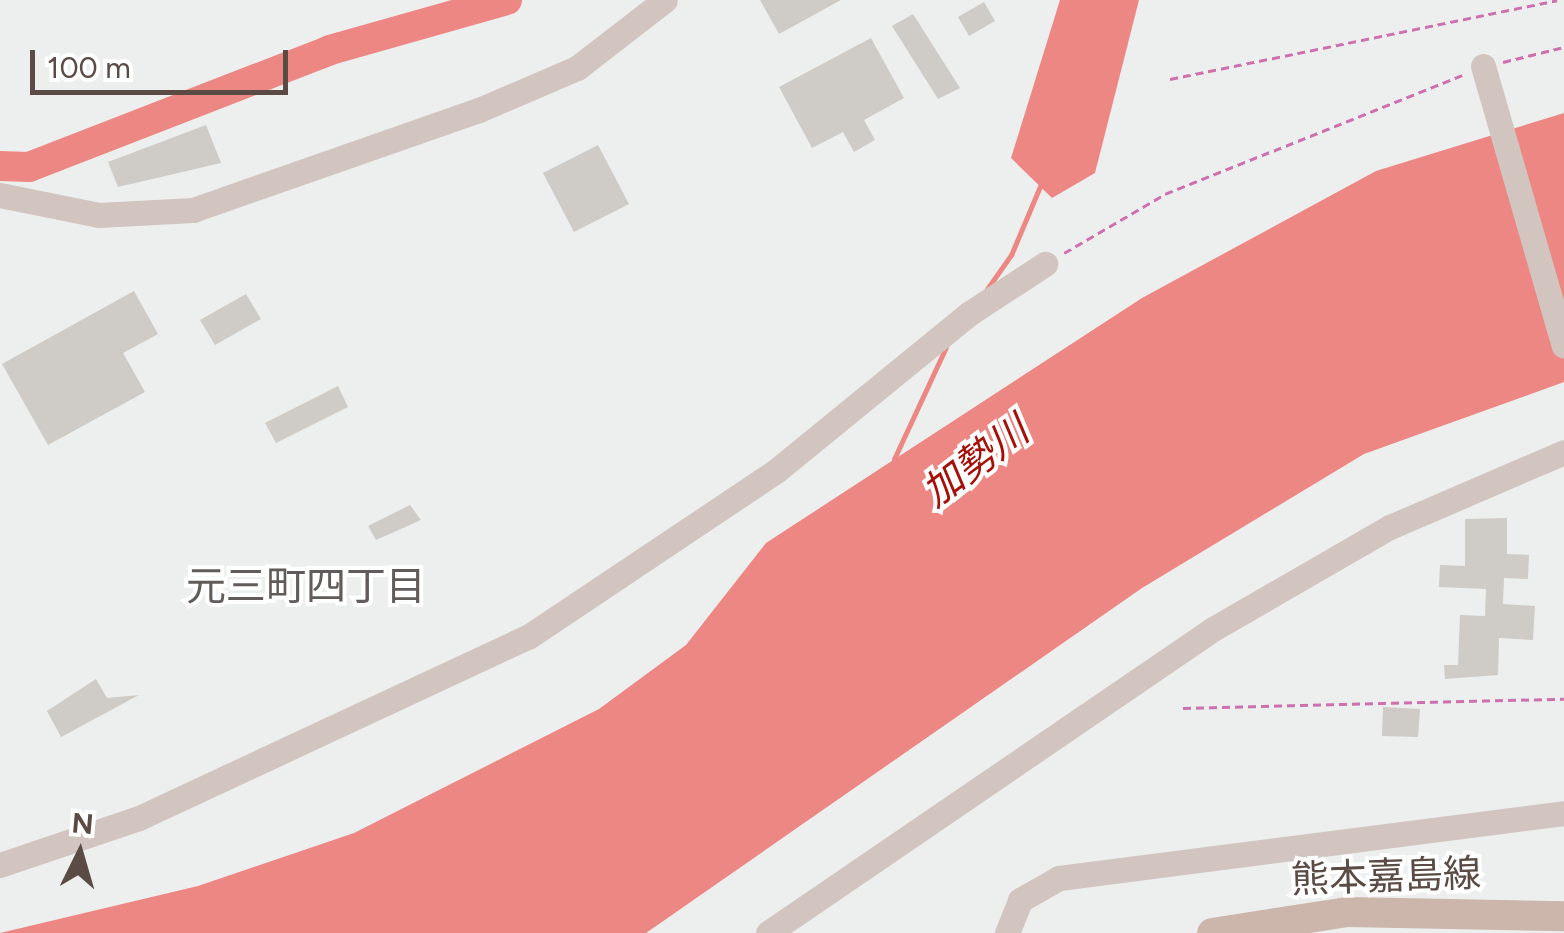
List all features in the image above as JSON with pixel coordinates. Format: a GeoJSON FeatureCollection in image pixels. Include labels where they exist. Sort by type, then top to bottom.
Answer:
{"type":"FeatureCollection","features":[{"type":"Feature","properties":{"kind":"main road","name":"熊本嘉島線"},"geometry":{"type":"LineString","coordinates":[[1212,933],[1347,912],[1562,912]]}},
{"type":"Feature","properties":{"kind":"street"},"geometry":{"type":"LineString","coordinates":[[0,195],[99,215],[193,210],[561,75],[625,38],[665,0]]}},
{"type":"Feature","properties":{"kind":"street"},"geometry":{"type":"LineString","coordinates":[[1484,66],[1564,346]]}},
{"type":"Feature","properties":{"kind":"street"},"geometry":{"type":"LineString","coordinates":[[0,865],[138,818],[542,629],[776,471],[970,314],[1046,264]]}},
{"type":"Feature","properties":{"kind":"street"},"geometry":{"type":"LineString","coordinates":[[768,933],[1213,629],[1390,526],[1564,452]]}},
{"type":"Feature","properties":{"kind":"street"},"geometry":{"type":"LineString","coordinates":[[1006,933],[1020,900],[1059,878],[1326,838],[1564,813]]}},
{"type":"Feature","properties":{"kind":"path"},"geometry":{"type":"LineString","coordinates":[[1170,79],[1557,0]]}},
{"type":"Feature","properties":{"kind":"path"},"geometry":{"type":"LineString","coordinates":[[1046,264],[1165,194],[1484,66],[1564,47]]}},
{"type":"Feature","properties":{"kind":"path"},"geometry":{"type":"LineString","coordinates":[[1183,708],[1564,699]]}},
{"type":"Feature","properties":{"kind":"water"},"geometry":{"type":"Polygon","coordinates":[[[1060,0],[1139,0],[1095,173],[1052,198],[1011,158],[1060,0]]]}},
{"type":"Feature","properties":{"kind":"water","name":"加勢川"},"geometry":{"type":"Polygon","coordinates":[[[1564,113],[1564,382],[1364,454],[1142,588],[646,933],[0,933],[198,886],[354,833],[599,709],[686,645],[766,543],[1142,298],[1376,171],[1564,113]]]}},
{"type":"Feature","properties":{"kind":"building"},"geometry":{"type":"Polygon","coordinates":[[[760,0],[841,0],[779,34],[760,0]]]}},
{"type":"Feature","properties":{"kind":"building"},"geometry":{"type":"Polygon","coordinates":[[[984,2],[995,21],[969,36],[958,17],[984,2]]]}},
{"type":"Feature","properties":{"kind":"building"},"geometry":{"type":"Polygon","coordinates":[[[913,14],[960,88],[938,99],[892,26],[913,14]]]}},
{"type":"Feature","properties":{"kind":"building"},"geometry":{"type":"Polygon","coordinates":[[[871,38],[904,98],[864,120],[875,140],[854,152],[843,132],[812,148],[779,87],[871,38]]]}},
{"type":"Feature","properties":{"kind":"building"},"geometry":{"type":"Polygon","coordinates":[[[206,125],[221,163],[118,187],[108,162],[206,125]]]}},
{"type":"Feature","properties":{"kind":"building"},"geometry":{"type":"Polygon","coordinates":[[[598,145],[629,204],[574,232],[543,173],[598,145]]]}},
{"type":"Feature","properties":{"kind":"building"},"geometry":{"type":"Polygon","coordinates":[[[134,291],[158,334],[123,353],[145,392],[48,445],[2,364],[134,291]]]}},
{"type":"Feature","properties":{"kind":"building"},"geometry":{"type":"Polygon","coordinates":[[[246,294],[261,319],[215,345],[200,320],[246,294]]]}},
{"type":"Feature","properties":{"kind":"building"},"geometry":{"type":"Polygon","coordinates":[[[338,386],[348,407],[276,443],[265,423],[338,386]]]}},
{"type":"Feature","properties":{"kind":"building"},"geometry":{"type":"Polygon","coordinates":[[[410,505],[421,520],[376,540],[368,526],[410,505]]]}},
{"type":"Feature","properties":{"kind":"building"},"geometry":{"type":"Polygon","coordinates":[[[1507,518],[1507,554],[1529,555],[1528,579],[1504,578],[1503,604],[1535,606],[1533,640],[1499,638],[1498,675],[1445,679],[1444,665],[1458,665],[1460,615],[1485,616],[1486,589],[1439,587],[1440,565],[1465,566],[1465,519],[1507,518]]]}},
{"type":"Feature","properties":{"kind":"building"},"geometry":{"type":"Polygon","coordinates":[[[96,679],[107,698],[139,695],[61,737],[47,711],[96,679]]]}},
{"type":"Feature","properties":{"kind":"building"},"geometry":{"type":"Polygon","coordinates":[[[1383,707],[1420,709],[1418,737],[1382,736],[1383,707]]]}},
{"type":"Feature","properties":{"kind":"waterway"},"geometry":{"type":"LineString","coordinates":[[0,166],[29,167],[330,50],[507,0]]}},
{"type":"Feature","properties":{"kind":"waterway"},"geometry":{"type":"LineString","coordinates":[[987,289],[1011,255],[1041,184]]}},
{"type":"Feature","properties":{"kind":"waterway"},"geometry":{"type":"LineString","coordinates":[[894,459],[946,347]]}},
{"type":"Feature","properties":{"kind":"district","name":"元三町四丁目"},"geometry":{"type":"Point","coordinates":[306,586]}}]}
